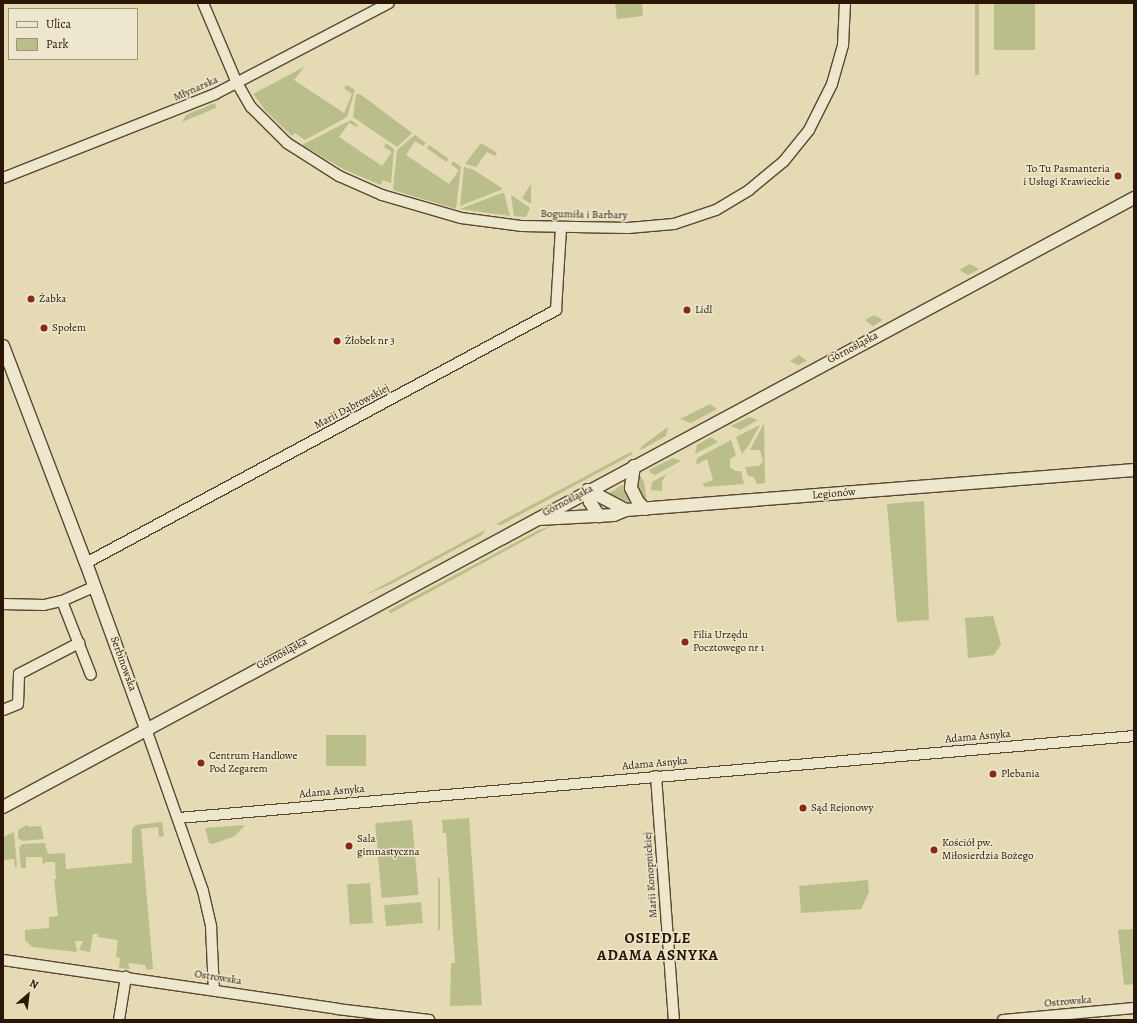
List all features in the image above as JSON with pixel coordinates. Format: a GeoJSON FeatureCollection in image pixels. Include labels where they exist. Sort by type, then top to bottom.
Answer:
{"type":"FeatureCollection","features":[{"type":"Feature","properties":{"kind":"street","name":"Bogumiła i Barbary"},"geometry":{"type":"LineString","coordinates":[[204,3],[237,83],[251,107],[277,135],[311,160],[353,183],[455,217],[509,225],[561,228],[646,228],[674,224],[716,210],[761,181],[799,144],[826,98],[843,45],[845,3]]}},
{"type":"Feature","properties":{"kind":"street","name":"Młynarska"},"geometry":{"type":"LineString","coordinates":[[3,178],[176,110],[237,83],[389,3]]}},
{"type":"Feature","properties":{"kind":"street","name":"Górnośląska"},"geometry":{"type":"LineString","coordinates":[[3,807],[588,490],[1134,198]]}},
{"type":"Feature","properties":{"kind":"street","name":"Marii Dąbrowskiej"},"geometry":{"type":"LineString","coordinates":[[86,563],[556,310],[561,228]]}},
{"type":"Feature","properties":{"kind":"street","name":"Serbinowska"},"geometry":{"type":"LineString","coordinates":[[3,346],[95,586],[178,818],[207,910],[212,945],[214,990]]}},
{"type":"Feature","properties":{"kind":"street"},"geometry":{"type":"LineString","coordinates":[[634,466],[631,488],[638,502],[645,509]]}},
{"type":"Feature","properties":{"kind":"street","name":"Legionów"},"geometry":{"type":"LineString","coordinates":[[535,519],[614,515],[626,510],[1134,470]]}},
{"type":"Feature","properties":{"kind":"street"},"geometry":{"type":"LineString","coordinates":[[588,490],[626,510]]}},
{"type":"Feature","properties":{"kind":"street"},"geometry":{"type":"LineString","coordinates":[[588,490],[590,502],[599,516]]}},
{"type":"Feature","properties":{"kind":"street"},"geometry":{"type":"LineString","coordinates":[[3,604],[44,605],[62,601],[95,586]]}},
{"type":"Feature","properties":{"kind":"street"},"geometry":{"type":"LineString","coordinates":[[62,601],[92,675]]}},
{"type":"Feature","properties":{"kind":"street"},"geometry":{"type":"LineString","coordinates":[[3,710],[18,704],[19,674],[79,643]]}},
{"type":"Feature","properties":{"kind":"street","name":"Adama Asnyka"},"geometry":{"type":"LineString","coordinates":[[178,818],[1134,736]]}},
{"type":"Feature","properties":{"kind":"street","name":"Marii Konopnickiej"},"geometry":{"type":"LineString","coordinates":[[656,776],[674,1020]]}},
{"type":"Feature","properties":{"kind":"street","name":"Ostrowska"},"geometry":{"type":"LineString","coordinates":[[3,960],[126,976],[337,1009],[429,1020]]}},
{"type":"Feature","properties":{"kind":"street"},"geometry":{"type":"LineString","coordinates":[[119,1020],[126,976]]}},
{"type":"Feature","properties":{"kind":"street","name":"Ostrowska"},"geometry":{"type":"LineString","coordinates":[[1004,1020],[1134,1008]]}},
{"type":"Feature","properties":{"kind":"green space"},"geometry":{"type":"Polygon","coordinates":[[[615,3],[642,3],[643,16],[617,19],[615,3]]]}},
{"type":"Feature","properties":{"kind":"green space"},"geometry":{"type":"Polygon","coordinates":[[[975,3],[979,3],[979,75],[975,75],[975,3]]]}},
{"type":"Feature","properties":{"kind":"green space"},"geometry":{"type":"Polygon","coordinates":[[[994,3],[1035,3],[1035,50],[994,50],[994,3]]]}},
{"type":"Feature","properties":{"kind":"green space"},"geometry":{"type":"Polygon","coordinates":[[[304,67],[294,80],[344,113],[352,94],[344,88],[347,85],[355,90],[347,117],[305,140],[295,133],[292,136],[266,111],[253,94],[304,67]]]}},
{"type":"Feature","properties":{"kind":"green space"},"geometry":{"type":"Polygon","coordinates":[[[356,94],[360,94],[412,133],[397,147],[353,117],[356,94]]]}},
{"type":"Feature","properties":{"kind":"green space"},"geometry":{"type":"Polygon","coordinates":[[[215,103],[216,108],[182,122],[186,115],[215,103]]]}},
{"type":"Feature","properties":{"kind":"green space"},"geometry":{"type":"Polygon","coordinates":[[[351,120],[358,125],[357,127],[349,123],[339,137],[382,166],[392,152],[384,147],[386,143],[394,149],[391,183],[383,180],[381,185],[345,170],[302,145],[351,120]]]}},
{"type":"Feature","properties":{"kind":"green space"},"geometry":{"type":"Polygon","coordinates":[[[415,135],[426,143],[423,146],[415,141],[406,155],[449,184],[459,170],[451,165],[453,161],[461,167],[456,209],[393,190],[397,150],[415,135]]]}},
{"type":"Feature","properties":{"kind":"green space"},"geometry":{"type":"Polygon","coordinates":[[[481,143],[497,153],[495,156],[487,152],[476,167],[465,164],[481,143]]]}},
{"type":"Feature","properties":{"kind":"green space"},"geometry":{"type":"Polygon","coordinates":[[[429,145],[449,159],[446,162],[427,148],[429,145]]]}},
{"type":"Feature","properties":{"kind":"green space"},"geometry":{"type":"Polygon","coordinates":[[[464,167],[474,170],[503,189],[460,206],[464,167]]]}},
{"type":"Feature","properties":{"kind":"green space"},"geometry":{"type":"Polygon","coordinates":[[[531,184],[531,204],[522,198],[531,184]]]}},
{"type":"Feature","properties":{"kind":"green space"},"geometry":{"type":"Polygon","coordinates":[[[502,193],[504,193],[510,216],[460,209],[502,193]]]}},
{"type":"Feature","properties":{"kind":"green space"},"geometry":{"type":"Polygon","coordinates":[[[511,195],[530,208],[526,217],[514,216],[511,195]]]}},
{"type":"Feature","properties":{"kind":"green space"},"geometry":{"type":"Polygon","coordinates":[[[970,264],[979,269],[968,275],[959,270],[970,264]]]}},
{"type":"Feature","properties":{"kind":"green space"},"geometry":{"type":"Polygon","coordinates":[[[874,315],[883,320],[873,326],[865,320],[874,315]]]}},
{"type":"Feature","properties":{"kind":"green space"},"geometry":{"type":"Polygon","coordinates":[[[799,355],[807,361],[798,365],[790,361],[799,355]]]}},
{"type":"Feature","properties":{"kind":"green space"},"geometry":{"type":"Polygon","coordinates":[[[710,404],[717,409],[691,423],[680,419],[710,404]]]}},
{"type":"Feature","properties":{"kind":"green space"},"geometry":{"type":"Polygon","coordinates":[[[749,417],[758,420],[740,430],[731,426],[749,417]]]}},
{"type":"Feature","properties":{"kind":"green space"},"geometry":{"type":"Polygon","coordinates":[[[764,423],[765,483],[757,484],[754,477],[748,476],[745,467],[759,466],[763,461],[760,450],[750,450],[764,423]]]}},
{"type":"Feature","properties":{"kind":"green space"},"geometry":{"type":"Polygon","coordinates":[[[760,425],[749,445],[742,454],[736,437],[760,425]]]}},
{"type":"Feature","properties":{"kind":"green space"},"geometry":{"type":"Polygon","coordinates":[[[668,427],[666,436],[639,451],[642,446],[668,427]]]}},
{"type":"Feature","properties":{"kind":"green space"},"geometry":{"type":"Polygon","coordinates":[[[711,437],[718,442],[695,454],[697,445],[711,437]]]}},
{"type":"Feature","properties":{"kind":"green space"},"geometry":{"type":"Polygon","coordinates":[[[731,440],[736,455],[730,459],[730,467],[735,471],[741,471],[744,484],[705,487],[702,484],[713,480],[707,459],[696,465],[697,458],[731,440]]]}},
{"type":"Feature","properties":{"kind":"green space"},"geometry":{"type":"Polygon","coordinates":[[[631,452],[633,454],[501,525],[496,524],[631,452]]]}},
{"type":"Feature","properties":{"kind":"green space"},"geometry":{"type":"Polygon","coordinates":[[[673,458],[681,461],[655,475],[649,470],[673,458]]]}},
{"type":"Feature","properties":{"kind":"green space"},"geometry":{"type":"Polygon","coordinates":[[[684,465],[666,475],[662,481],[662,491],[651,490],[652,482],[684,465]]]}},
{"type":"Feature","properties":{"kind":"green space"},"geometry":{"type":"Polygon","coordinates":[[[640,475],[644,482],[647,501],[636,490],[640,475]]]}},
{"type":"Feature","properties":{"kind":"green space"},"geometry":{"type":"Polygon","coordinates":[[[622,485],[626,487],[629,502],[608,494],[622,485]]]}},
{"type":"Feature","properties":{"kind":"green space"},"geometry":{"type":"Polygon","coordinates":[[[924,501],[929,620],[897,622],[887,504],[924,501]]]}},
{"type":"Feature","properties":{"kind":"green space"},"geometry":{"type":"Polygon","coordinates":[[[553,525],[391,613],[388,611],[537,531],[553,525]]]}},
{"type":"Feature","properties":{"kind":"green space"},"geometry":{"type":"Polygon","coordinates":[[[485,530],[482,535],[389,585],[365,595],[485,530]]]}},
{"type":"Feature","properties":{"kind":"green space"},"geometry":{"type":"Polygon","coordinates":[[[993,616],[1001,644],[994,655],[968,658],[965,618],[993,616]]]}},
{"type":"Feature","properties":{"kind":"green space"},"geometry":{"type":"Polygon","coordinates":[[[326,735],[366,735],[366,766],[326,766],[326,735]]]}},
{"type":"Feature","properties":{"kind":"green space"},"geometry":{"type":"Polygon","coordinates":[[[469,818],[482,1005],[450,1006],[451,963],[455,963],[446,833],[443,833],[442,820],[469,818]]]}},
{"type":"Feature","properties":{"kind":"green space"},"geometry":{"type":"Polygon","coordinates":[[[412,820],[419,895],[382,898],[375,823],[412,820]]]}},
{"type":"Feature","properties":{"kind":"green space"},"geometry":{"type":"Polygon","coordinates":[[[162,822],[164,836],[159,837],[158,827],[141,829],[153,969],[147,970],[145,965],[128,963],[130,969],[119,968],[120,958],[116,957],[118,940],[98,937],[98,934],[93,934],[90,952],[79,950],[83,941],[75,941],[77,952],[32,947],[25,940],[25,930],[49,928],[49,917],[58,916],[54,879],[56,879],[55,862],[46,862],[43,865],[42,857],[26,857],[26,868],[21,868],[19,848],[22,844],[45,843],[48,854],[65,853],[66,869],[132,863],[132,829],[136,825],[162,822]]]}},
{"type":"Feature","properties":{"kind":"green space"},"geometry":{"type":"Polygon","coordinates":[[[27,825],[29,827],[41,826],[44,839],[22,841],[18,838],[18,830],[27,825]]]}},
{"type":"Feature","properties":{"kind":"green space"},"geometry":{"type":"Polygon","coordinates":[[[245,825],[235,836],[213,844],[209,843],[205,828],[245,825]]]}},
{"type":"Feature","properties":{"kind":"green space"},"geometry":{"type":"Polygon","coordinates":[[[14,832],[17,867],[15,867],[14,859],[3,860],[3,837],[14,832]]]}},
{"type":"Feature","properties":{"kind":"green space"},"geometry":{"type":"Polygon","coordinates":[[[438,878],[440,878],[440,930],[438,930],[438,878]]]}},
{"type":"Feature","properties":{"kind":"green space"},"geometry":{"type":"Polygon","coordinates":[[[868,880],[869,892],[861,909],[801,913],[799,886],[868,880]]]}},
{"type":"Feature","properties":{"kind":"green space"},"geometry":{"type":"Polygon","coordinates":[[[370,883],[373,923],[350,925],[347,885],[370,883]]]}},
{"type":"Feature","properties":{"kind":"green space"},"geometry":{"type":"Polygon","coordinates":[[[421,902],[423,923],[386,926],[384,905],[421,902]]]}},
{"type":"Feature","properties":{"kind":"green space"},"geometry":{"type":"Polygon","coordinates":[[[1134,929],[1134,984],[1124,985],[1118,930],[1134,929]]]}},
{"type":"Feature","properties":{"kind":"place","name":"To Tu Pasmanteria i Usługi Krawieckie"},"geometry":{"type":"Point","coordinates":[1118,176]}},
{"type":"Feature","properties":{"kind":"place","name":"Żabka"},"geometry":{"type":"Point","coordinates":[31,299]}},
{"type":"Feature","properties":{"kind":"place","name":"Lidl"},"geometry":{"type":"Point","coordinates":[687,310]}},
{"type":"Feature","properties":{"kind":"place","name":"Społem"},"geometry":{"type":"Point","coordinates":[44,328]}},
{"type":"Feature","properties":{"kind":"place","name":"Żłobek nr 3"},"geometry":{"type":"Point","coordinates":[337,341]}},
{"type":"Feature","properties":{"kind":"place","name":"Filia Urzędu Pocztowego nr 1"},"geometry":{"type":"Point","coordinates":[685,642]}},
{"type":"Feature","properties":{"kind":"place","name":"Centrum Handlowe Pod Zegarem"},"geometry":{"type":"Point","coordinates":[201,763]}},
{"type":"Feature","properties":{"kind":"place","name":"Plebania"},"geometry":{"type":"Point","coordinates":[993,774]}},
{"type":"Feature","properties":{"kind":"place","name":"Sąd Rejonowy"},"geometry":{"type":"Point","coordinates":[803,808]}},
{"type":"Feature","properties":{"kind":"place","name":"Sala gimnastyczna"},"geometry":{"type":"Point","coordinates":[349,846]}},
{"type":"Feature","properties":{"kind":"place","name":"Kościół pw. Miłosierdzia Bożego"},"geometry":{"type":"Point","coordinates":[934,850]}},
{"type":"Feature","properties":{"kind":"district","name":"OSIEDLE ADAMA ASNYKA"},"geometry":{"type":"Point","coordinates":[658,946]}}]}
